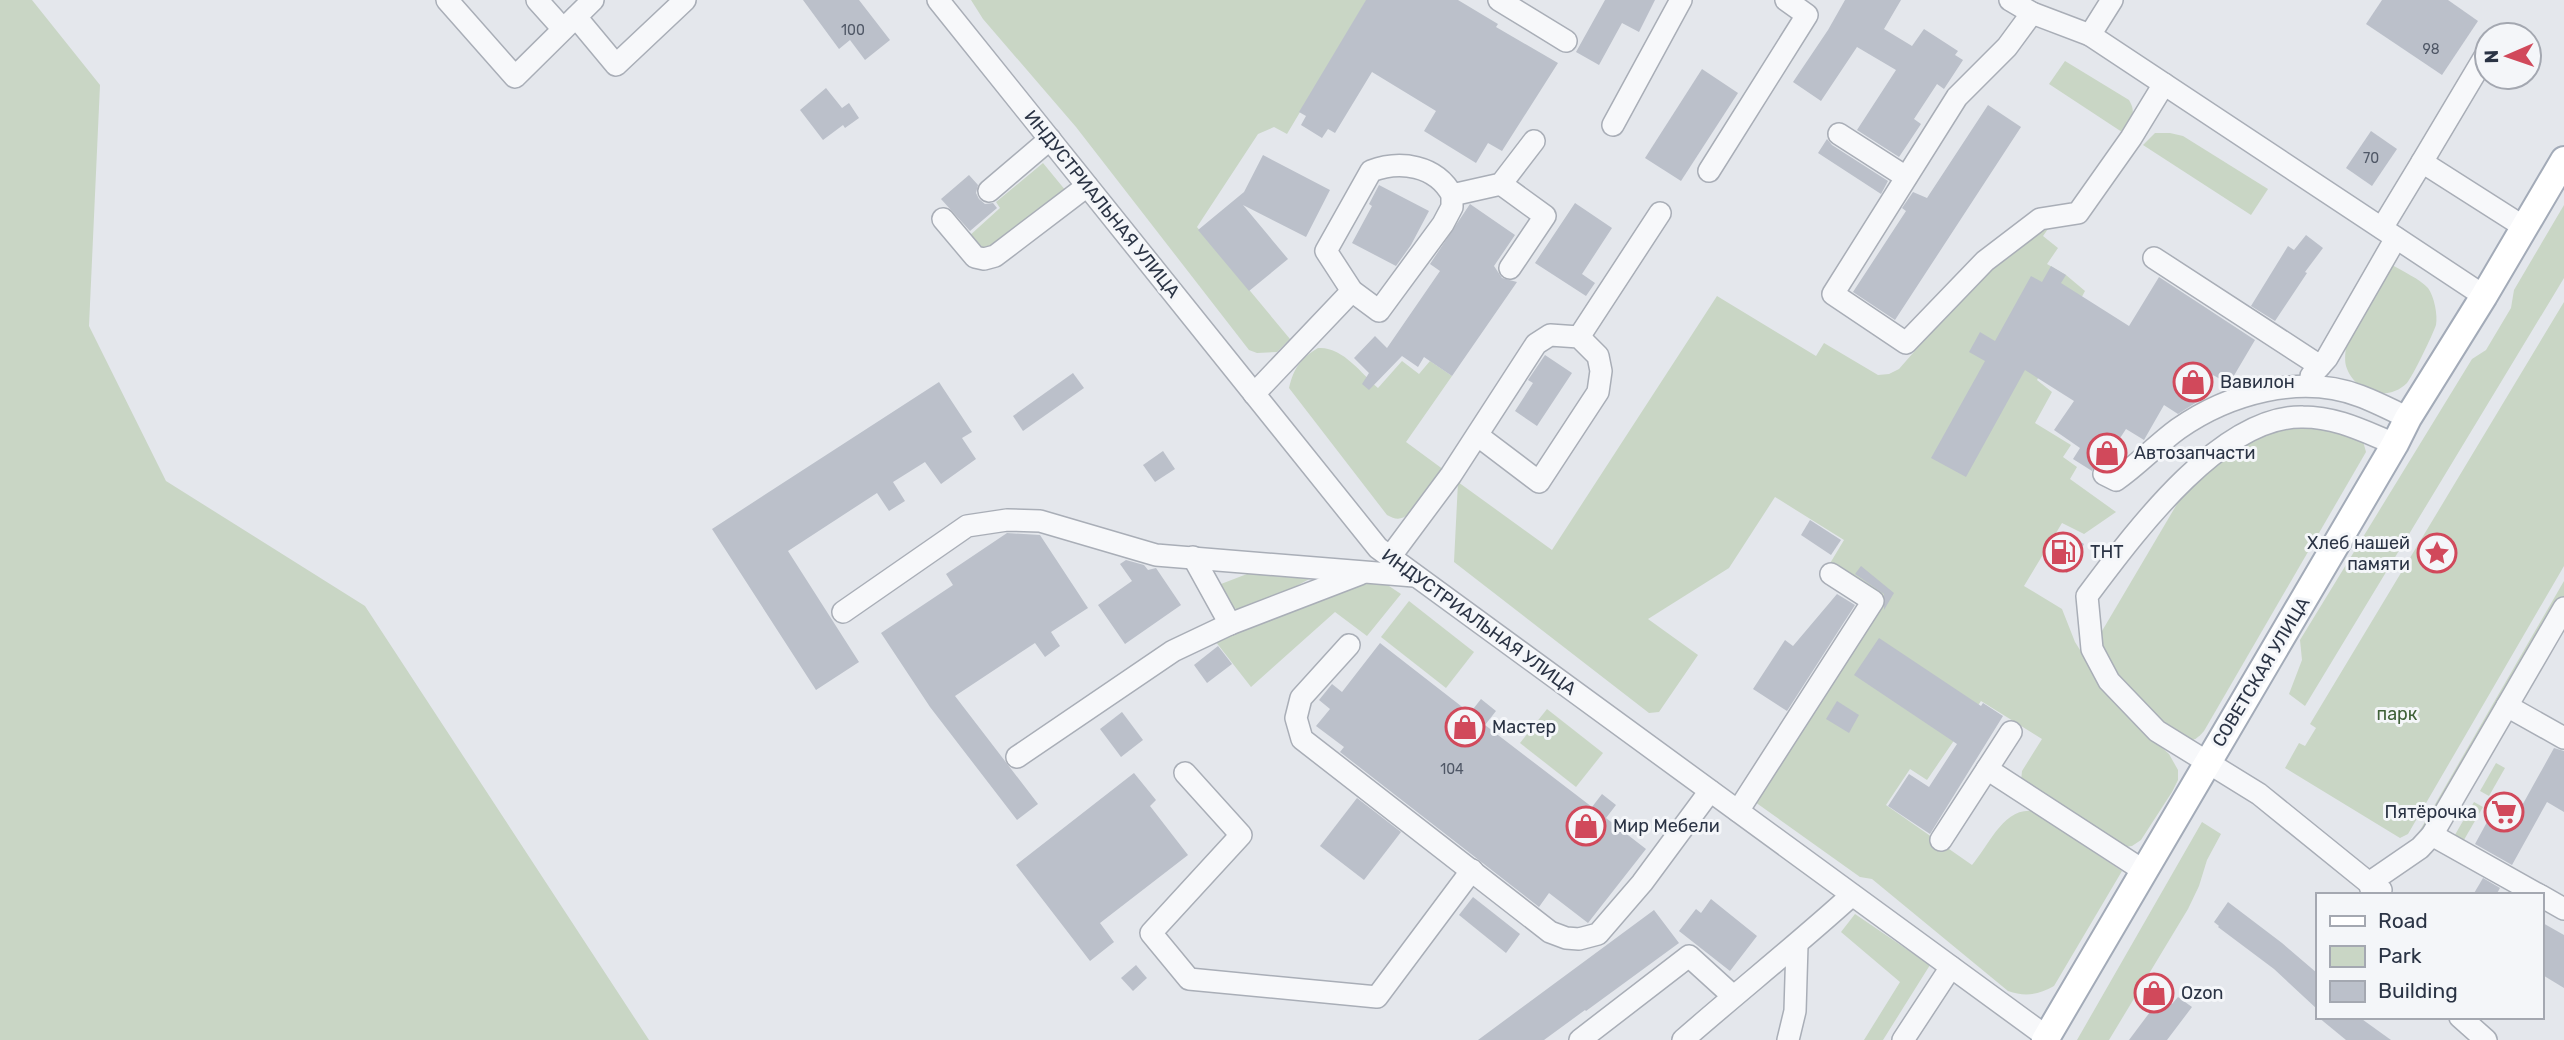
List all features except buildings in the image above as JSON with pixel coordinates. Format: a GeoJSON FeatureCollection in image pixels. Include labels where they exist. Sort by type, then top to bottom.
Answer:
{"type":"FeatureCollection","features":[{"type":"Feature","properties":{"kind":"main road","name":"СОВЕТСКАЯ УЛИЦА"},"geometry":{"type":"LineString","coordinates":[[2046,1038],[2409,418],[2564,160]]}},
{"type":"Feature","properties":{"kind":"street"},"geometry":{"type":"LineString","coordinates":[[447,0],[515,77],[593,0]]}},
{"type":"Feature","properties":{"kind":"street"},"geometry":{"type":"LineString","coordinates":[[537,0],[569,23],[616,65],[685,0]]}},
{"type":"Feature","properties":{"kind":"street","name":"ИНДУСТРИАЛЬНАЯ УЛИЦА"},"geometry":{"type":"LineString","coordinates":[[938,0],[1378,548],[2046,1038]]}},
{"type":"Feature","properties":{"kind":"street"},"geometry":{"type":"LineString","coordinates":[[1499,0],[1566,41]]}},
{"type":"Feature","properties":{"kind":"street"},"geometry":{"type":"LineString","coordinates":[[1614,125],[1681,0]]}},
{"type":"Feature","properties":{"kind":"street"},"geometry":{"type":"LineString","coordinates":[[1709,171],[1807,15],[1786,0]]}},
{"type":"Feature","properties":{"kind":"street"},"geometry":{"type":"LineString","coordinates":[[2010,0],[2032,13],[2091,35],[2484,296]]}},
{"type":"Feature","properties":{"kind":"street"},"geometry":{"type":"LineString","coordinates":[[2091,35],[2112,0]]}},
{"type":"Feature","properties":{"kind":"street"},"geometry":{"type":"LineString","coordinates":[[2032,13],[2007,47],[1956,97],[1833,294],[1906,343],[1985,261],[2040,219],[2078,213],[2131,138],[2164,84]]}},
{"type":"Feature","properties":{"kind":"street"},"geometry":{"type":"LineString","coordinates":[[2302,386],[2327,358],[2422,162],[2473,76]]}},
{"type":"Feature","properties":{"kind":"street"},"geometry":{"type":"LineString","coordinates":[[1839,134],[1906,177]]}},
{"type":"Feature","properties":{"kind":"street"},"geometry":{"type":"LineString","coordinates":[[989,191],[1049,139]]}},
{"type":"Feature","properties":{"kind":"street"},"geometry":{"type":"LineString","coordinates":[[1452,195],[1501,184],[1534,141]]}},
{"type":"Feature","properties":{"kind":"street"},"geometry":{"type":"LineString","coordinates":[[2422,162],[2524,227]]}},
{"type":"Feature","properties":{"kind":"street"},"geometry":{"type":"LineString","coordinates":[[1393,164],[1414,166],[1440,180],[1452,195],[1452,207],[1443,224],[1379,311],[1352,290],[1326,251],[1371,171],[1393,164]]}},
{"type":"Feature","properties":{"kind":"street"},"geometry":{"type":"LineString","coordinates":[[1501,184],[1545,216],[1510,268]]}},
{"type":"Feature","properties":{"kind":"street"},"geometry":{"type":"LineString","coordinates":[[943,219],[975,257],[984,259],[995,256],[1087,186]]}},
{"type":"Feature","properties":{"kind":"street"},"geometry":{"type":"LineString","coordinates":[[1578,337],[1660,213]]}},
{"type":"Feature","properties":{"kind":"street"},"geometry":{"type":"LineString","coordinates":[[2154,258],[2320,366]]}},
{"type":"Feature","properties":{"kind":"street"},"geometry":{"type":"LineString","coordinates":[[1254,394],[1352,290]]}},
{"type":"Feature","properties":{"kind":"street"},"geometry":{"type":"LineString","coordinates":[[1390,557],[1478,435],[1536,344],[1550,335],[1578,337],[1598,356],[1601,371],[1598,391],[1539,482],[1478,435]]}},
{"type":"Feature","properties":{"kind":"street"},"geometry":{"type":"LineString","coordinates":[[2104,474],[2116,480],[2179,429],[2229,402],[2268,389],[2302,386],[2331,388],[2359,395],[2409,418]]}},
{"type":"Feature","properties":{"kind":"street"},"geometry":{"type":"LineString","coordinates":[[2395,444],[2339,421],[2302,416],[2274,420],[2232,442],[2188,475],[2131,538],[2087,596],[2092,649],[2109,681],[2157,731],[2259,794],[2371,889],[2432,835],[2564,608]]}},
{"type":"Feature","properties":{"kind":"street"},"geometry":{"type":"LineString","coordinates":[[843,612],[967,526],[1007,520],[1040,521],[1156,555],[1416,576]]}},
{"type":"Feature","properties":{"kind":"street"},"geometry":{"type":"LineString","coordinates":[[1193,556],[1230,624]]}},
{"type":"Feature","properties":{"kind":"street"},"geometry":{"type":"LineString","coordinates":[[1017,757],[1173,651],[1230,624],[1365,572]]}},
{"type":"Feature","properties":{"kind":"street"},"geometry":{"type":"LineString","coordinates":[[1738,811],[1873,601],[1831,574]]}},
{"type":"Feature","properties":{"kind":"street"},"geometry":{"type":"LineString","coordinates":[[1349,645],[1301,698],[1296,718],[1302,738],[1550,932],[1579,939],[1598,934],[1650,873],[1710,791]]}},
{"type":"Feature","properties":{"kind":"street"},"geometry":{"type":"LineString","coordinates":[[2507,706],[2564,738]]}},
{"type":"Feature","properties":{"kind":"street"},"geometry":{"type":"LineString","coordinates":[[1941,840],[2011,732]]}},
{"type":"Feature","properties":{"kind":"street"},"geometry":{"type":"LineString","coordinates":[[1987,769],[2144,871]]}},
{"type":"Feature","properties":{"kind":"street"},"geometry":{"type":"LineString","coordinates":[[1185,773],[1241,835],[1151,933],[1189,979],[1377,997],[1472,870]]}},
{"type":"Feature","properties":{"kind":"street"},"geometry":{"type":"LineString","coordinates":[[2432,835],[2536,893]]}},
{"type":"Feature","properties":{"kind":"street"},"geometry":{"type":"LineString","coordinates":[[1684,1040],[1852,895]]}},
{"type":"Feature","properties":{"kind":"street"},"geometry":{"type":"LineString","coordinates":[[2543,897],[2564,909]]}},
{"type":"Feature","properties":{"kind":"street"},"geometry":{"type":"LineString","coordinates":[[1788,1040],[1795,1011],[1797,945]]}},
{"type":"Feature","properties":{"kind":"street"},"geometry":{"type":"LineString","coordinates":[[1580,1040],[1689,956],[1733,996]]}},
{"type":"Feature","properties":{"kind":"street"},"geometry":{"type":"LineString","coordinates":[[1903,1040],[1951,967]]}},
{"type":"Feature","properties":{"kind":"street"},"geometry":{"type":"LineString","coordinates":[[2464,1019],[2484,1030]]}},
{"type":"Feature","properties":{"kind":"green space"},"geometry":{"type":"Polygon","coordinates":[[[0,0],[32,0],[100,85],[89,326],[166,481],[365,606],[649,1040],[0,1040],[0,0]]]}},
{"type":"Feature","properties":{"kind":"green space"},"geometry":{"type":"Polygon","coordinates":[[[971,0],[1373,0],[1366,1],[1287,134],[1274,127],[1258,134],[1197,227],[1290,339],[1277,352],[1257,353],[1249,350],[1076,127],[983,19],[971,0]]]}},
{"type":"Feature","properties":{"kind":"green space"},"geometry":{"type":"Polygon","coordinates":[[[2065,61],[2129,100],[2133,113],[2125,134],[2049,84],[2065,61]]]}},
{"type":"Feature","properties":{"kind":"green space"},"geometry":{"type":"Polygon","coordinates":[[[2155,133],[2183,136],[2268,189],[2251,215],[2143,145],[2155,133]]]}},
{"type":"Feature","properties":{"kind":"green space"},"geometry":{"type":"Polygon","coordinates":[[[1043,163],[1066,191],[1003,244],[982,251],[968,237],[1000,208],[996,202],[1043,163]]]}},
{"type":"Feature","properties":{"kind":"green space"},"geometry":{"type":"Polygon","coordinates":[[[2564,205],[2564,278],[2305,706],[2289,694],[2302,660],[2300,640],[2472,359],[2486,350],[2511,308],[2514,290],[2564,205]]]}},
{"type":"Feature","properties":{"kind":"green space"},"geometry":{"type":"Polygon","coordinates":[[[2039,221],[2048,229],[2043,236],[2058,248],[2047,264],[2085,291],[2037,380],[2052,392],[2035,423],[2071,445],[2063,457],[2077,467],[2070,479],[2116,512],[2084,534],[2062,523],[2024,586],[2062,609],[2075,642],[2104,688],[2137,725],[2169,754],[2178,770],[2178,780],[2141,840],[2126,847],[2021,781],[2022,771],[2042,739],[1981,701],[1927,780],[1910,769],[1886,805],[1972,865],[2004,822],[2022,812],[2032,811],[2122,871],[2054,986],[2037,993],[2020,994],[2008,991],[1872,879],[1860,877],[1755,802],[1881,599],[1829,565],[1844,540],[1775,497],[1729,568],[1648,619],[1698,655],[1659,712],[1649,713],[1454,562],[1458,482],[1552,550],[1717,296],[1816,356],[1824,343],[1878,375],[1889,374],[1899,369],[1995,259],[2039,221]]]}},
{"type":"Feature","properties":{"kind":"green space"},"geometry":{"type":"Polygon","coordinates":[[[2392,265],[2428,288],[2434,301],[2436,325],[2407,383],[2390,392],[2372,392],[2350,375],[2346,366],[2347,340],[2392,265]]]}},
{"type":"Feature","properties":{"kind":"green space","name":"парк"},"geometry":{"type":"Polygon","coordinates":[[[2564,302],[2564,566],[2408,834],[2400,838],[2285,768],[2299,743],[2305,746],[2316,728],[2310,724],[2564,302]]]}},
{"type":"Feature","properties":{"kind":"green space"},"geometry":{"type":"Polygon","coordinates":[[[1318,348],[1335,351],[1343,356],[1378,388],[1402,361],[1419,374],[1430,361],[1452,376],[1406,442],[1444,470],[1409,514],[1396,518],[1387,515],[1289,388],[1299,365],[1318,348]]]}},
{"type":"Feature","properties":{"kind":"green space"},"geometry":{"type":"Polygon","coordinates":[[[2272,426],[2329,428],[2363,441],[2366,452],[2204,731],[2194,739],[2182,740],[2120,680],[2101,649],[2102,631],[2177,504],[2195,481],[2250,437],[2272,426]]]}},
{"type":"Feature","properties":{"kind":"green space"},"geometry":{"type":"Polygon","coordinates":[[[1247,574],[1315,576],[1253,607],[1236,609],[1228,603],[1220,586],[1247,574]]]}},
{"type":"Feature","properties":{"kind":"green space"},"geometry":{"type":"Polygon","coordinates":[[[2564,581],[2564,596],[2427,827],[2415,839],[2564,581]]]}},
{"type":"Feature","properties":{"kind":"green space"},"geometry":{"type":"Polygon","coordinates":[[[1360,582],[1383,582],[1401,594],[1367,636],[1335,612],[1251,687],[1212,637],[1360,582]]]}},
{"type":"Feature","properties":{"kind":"green space"},"geometry":{"type":"Polygon","coordinates":[[[1409,601],[1474,652],[1446,688],[1381,637],[1409,601]]]}},
{"type":"Feature","properties":{"kind":"green space"},"geometry":{"type":"Polygon","coordinates":[[[1547,709],[1603,753],[1576,787],[1520,743],[1547,709]]]}},
{"type":"Feature","properties":{"kind":"green space"},"geometry":{"type":"Polygon","coordinates":[[[2496,763],[2505,768],[2489,796],[2480,791],[2496,763]]]}},
{"type":"Feature","properties":{"kind":"green space"},"geometry":{"type":"Polygon","coordinates":[[[2474,802],[2483,807],[2461,845],[2452,840],[2474,802]]]}},
{"type":"Feature","properties":{"kind":"green space"},"geometry":{"type":"Polygon","coordinates":[[[2202,822],[2221,834],[2207,860],[2188,909],[2109,1040],[2077,1040],[2202,822]]]}},
{"type":"Feature","properties":{"kind":"green space"},"geometry":{"type":"Polygon","coordinates":[[[1855,914],[1930,965],[1883,1040],[1864,1040],[1900,982],[1841,932],[1855,914]]]}},
{"type":"Feature","properties":{"kind":"place","name":"Вавилон"},"geometry":{"type":"Point","coordinates":[2193,382]}},
{"type":"Feature","properties":{"kind":"place","name":"Автозапчасти"},"geometry":{"type":"Point","coordinates":[2107,453]}},
{"type":"Feature","properties":{"kind":"place","name":"ТНТ"},"geometry":{"type":"Point","coordinates":[2063,552]}},
{"type":"Feature","properties":{"kind":"place","name":"Хлеб нашей памяти"},"geometry":{"type":"Point","coordinates":[2437,553]}},
{"type":"Feature","properties":{"kind":"place","name":"Мастер"},"geometry":{"type":"Point","coordinates":[1465,727]}},
{"type":"Feature","properties":{"kind":"place","name":"Пятёрочка"},"geometry":{"type":"Point","coordinates":[2504,812]}},
{"type":"Feature","properties":{"kind":"place","name":"Мир Мебели"},"geometry":{"type":"Point","coordinates":[1586,826]}},
{"type":"Feature","properties":{"kind":"place","name":"Ozon"},"geometry":{"type":"Point","coordinates":[2154,993]}}]}
